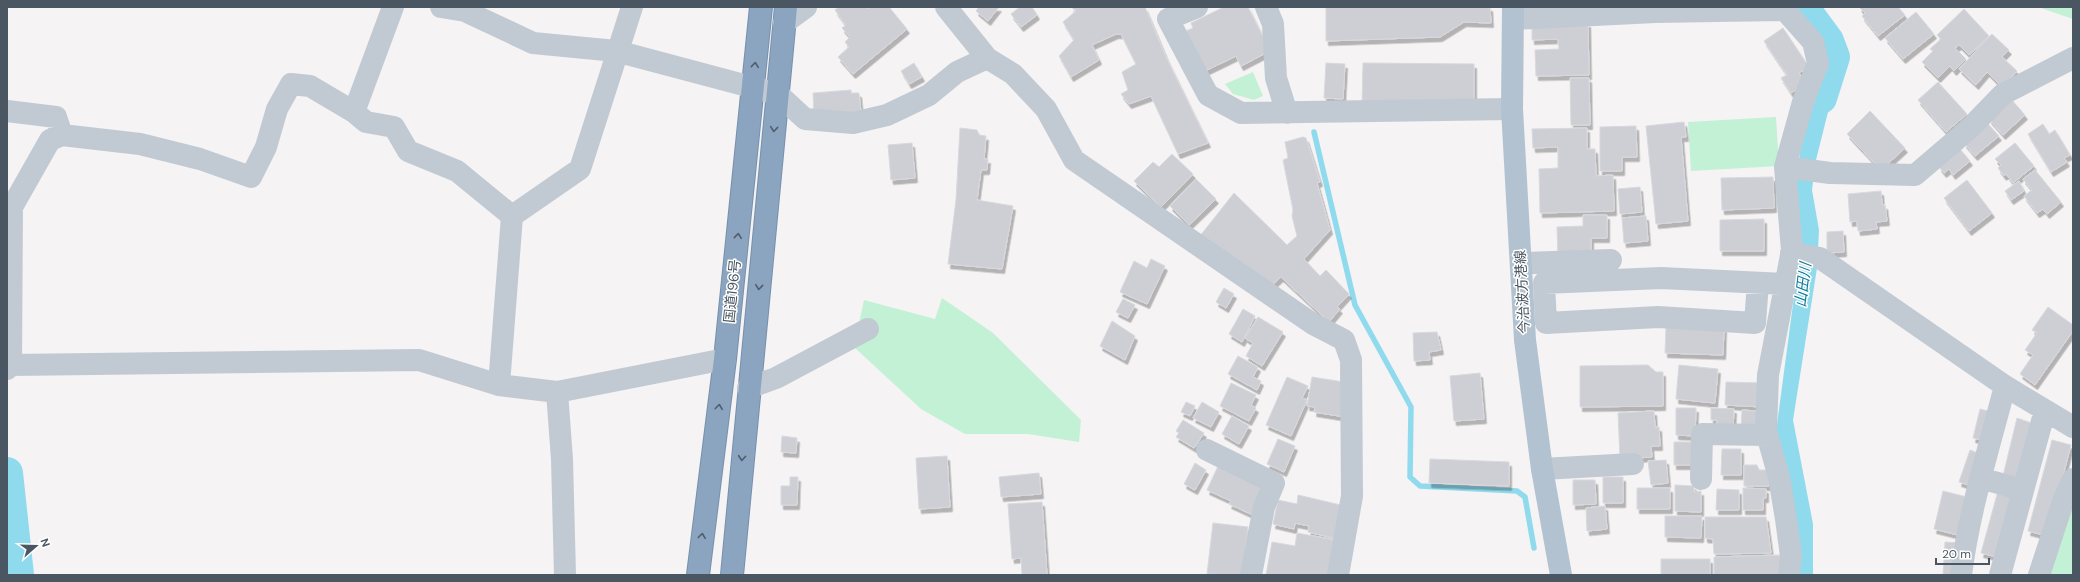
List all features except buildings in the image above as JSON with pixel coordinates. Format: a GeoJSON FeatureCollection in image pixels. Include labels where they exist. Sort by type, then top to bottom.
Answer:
{"type":"FeatureCollection","features":[{"type":"Feature","properties":{"kind":"highway","name":"国道196号"},"geometry":{"type":"LineString","coordinates":[[698,575],[725,359],[761,7]]}},
{"type":"Feature","properties":{"kind":"highway","name":"国道196号"},"geometry":{"type":"LineString","coordinates":[[732,575],[748,388],[785,15]]}},
{"type":"Feature","properties":{"kind":"main road","name":"今治波方港線"},"geometry":{"type":"LineString","coordinates":[[1513,13],[1512,109],[1524,324],[1542,469],[1561,575]]}},
{"type":"Feature","properties":{"kind":"street"},"geometry":{"type":"LineString","coordinates":[[354,112],[393,7]]}},
{"type":"Feature","properties":{"kind":"street"},"geometry":{"type":"LineString","coordinates":[[441,7],[465,11],[533,43],[616,51],[778,94],[805,119],[853,123],[887,115],[929,95],[957,72],[987,58]]}},
{"type":"Feature","properties":{"kind":"street"},"geometry":{"type":"LineString","coordinates":[[512,216],[580,169],[616,51],[632,7]]}},
{"type":"Feature","properties":{"kind":"street"},"geometry":{"type":"LineString","coordinates":[[785,15],[806,7]]}},
{"type":"Feature","properties":{"kind":"street"},"geometry":{"type":"LineString","coordinates":[[946,7],[987,58],[1013,74],[1046,109],[1074,160],[1314,324],[1344,340],[1351,360],[1352,496],[1338,575]]}},
{"type":"Feature","properties":{"kind":"street"},"geometry":{"type":"LineString","coordinates":[[1197,7],[1168,19],[1208,95],[1241,113],[1512,109]]}},
{"type":"Feature","properties":{"kind":"street"},"geometry":{"type":"LineString","coordinates":[[1266,7],[1273,24],[1276,78],[1287,113]]}},
{"type":"Feature","properties":{"kind":"street"},"geometry":{"type":"LineString","coordinates":[[1513,13],[1669,12],[1784,9],[1813,42],[1818,63],[1803,102],[1785,167],[1792,253],[1768,375],[1767,435],[1779,477],[1785,512],[1791,556],[1789,575]]}},
{"type":"Feature","properties":{"kind":"street"},"geometry":{"type":"LineString","coordinates":[[1785,167],[1830,173],[1915,175],[1970,128],[2003,94],[2073,58]]}},
{"type":"Feature","properties":{"kind":"street"},"geometry":{"type":"LineString","coordinates":[[512,216],[457,171],[408,151],[394,127],[366,122],[354,112],[310,86],[291,84],[277,109],[266,147],[251,177],[200,159],[140,144],[62,135],[50,140],[9,207],[9,367],[419,360],[499,385],[557,392],[725,359]]}},
{"type":"Feature","properties":{"kind":"street"},"geometry":{"type":"LineString","coordinates":[[7,111],[56,117],[62,135]]}},
{"type":"Feature","properties":{"kind":"street"},"geometry":{"type":"LineString","coordinates":[[499,385],[512,216]]}},
{"type":"Feature","properties":{"kind":"street"},"geometry":{"type":"LineString","coordinates":[[1792,253],[1820,258],[2005,386],[2073,427]]}},
{"type":"Feature","properties":{"kind":"street"},"geometry":{"type":"LineString","coordinates":[[1520,263],[1611,260]]}},
{"type":"Feature","properties":{"kind":"street"},"geometry":{"type":"LineString","coordinates":[[1546,323],[1544,283],[1661,278],[1785,284]]}},
{"type":"Feature","properties":{"kind":"street"},"geometry":{"type":"LineString","coordinates":[[1524,324],[1658,317],[1755,323],[1758,283]]}},
{"type":"Feature","properties":{"kind":"street"},"geometry":{"type":"LineString","coordinates":[[748,388],[776,378],[868,329]]}},
{"type":"Feature","properties":{"kind":"street"},"geometry":{"type":"LineString","coordinates":[[1961,575],[1964,549],[1980,478],[2005,386]]}},
{"type":"Feature","properties":{"kind":"street"},"geometry":{"type":"LineString","coordinates":[[557,392],[562,459],[565,575]]}},
{"type":"Feature","properties":{"kind":"street"},"geometry":{"type":"LineString","coordinates":[[2000,575],[2045,410]]}},
{"type":"Feature","properties":{"kind":"street"},"geometry":{"type":"LineString","coordinates":[[1701,479],[1702,434],[1767,435]]}},
{"type":"Feature","properties":{"kind":"street"},"geometry":{"type":"LineString","coordinates":[[1207,450],[1274,483],[1264,507],[1251,575]]}},
{"type":"Feature","properties":{"kind":"street"},"geometry":{"type":"LineString","coordinates":[[1542,469],[1633,464]]}},
{"type":"Feature","properties":{"kind":"street"},"geometry":{"type":"LineString","coordinates":[[1980,478],[2023,490]]}},
{"type":"Feature","properties":{"kind":"street"},"geometry":{"type":"LineString","coordinates":[[2039,575],[2064,499],[2073,479]]}},
{"type":"Feature","properties":{"kind":"green space"},"geometry":{"type":"Polygon","coordinates":[[[2038,7],[2073,7],[2073,19],[2038,7]]]}},
{"type":"Feature","properties":{"kind":"green space"},"geometry":{"type":"Polygon","coordinates":[[[1253,72],[1263,96],[1254,100],[1233,94],[1225,84],[1253,72]]]}},
{"type":"Feature","properties":{"kind":"green space"},"geometry":{"type":"Polygon","coordinates":[[[1776,117],[1779,166],[1691,171],[1688,122],[1776,117]]]}},
{"type":"Feature","properties":{"kind":"green space"},"geometry":{"type":"Polygon","coordinates":[[[942,298],[993,333],[1081,420],[1079,442],[1028,434],[965,434],[921,409],[854,347],[864,300],[935,319],[942,298]]]}},
{"type":"Feature","properties":{"kind":"green space"},"geometry":{"type":"Polygon","coordinates":[[[2073,501],[2073,575],[2048,575],[2073,501]]]}},
{"type":"Feature","properties":{"kind":"water"},"geometry":{"type":"Polygon","coordinates":[[[1827,55],[1841,60],[1816,160],[1812,190],[1819,230],[1817,268],[1793,420],[1813,524],[1813,575],[1797,575],[1776,432],[1795,289],[1797,181],[1801,141],[1827,55]]]}},
{"type":"Feature","properties":{"kind":"waterway","name":"山田川"},"geometry":{"type":"LineString","coordinates":[[1803,7],[1828,41],[1834,57],[1821,98]]}},
{"type":"Feature","properties":{"kind":"waterway"},"geometry":{"type":"LineString","coordinates":[[1314,132],[1355,305],[1411,407],[1410,477],[1420,486],[1517,491],[1525,497],[1534,548]]}},
{"type":"Feature","properties":{"kind":"waterway"},"geometry":{"type":"LineString","coordinates":[[7,473],[18,575]]}}]}
